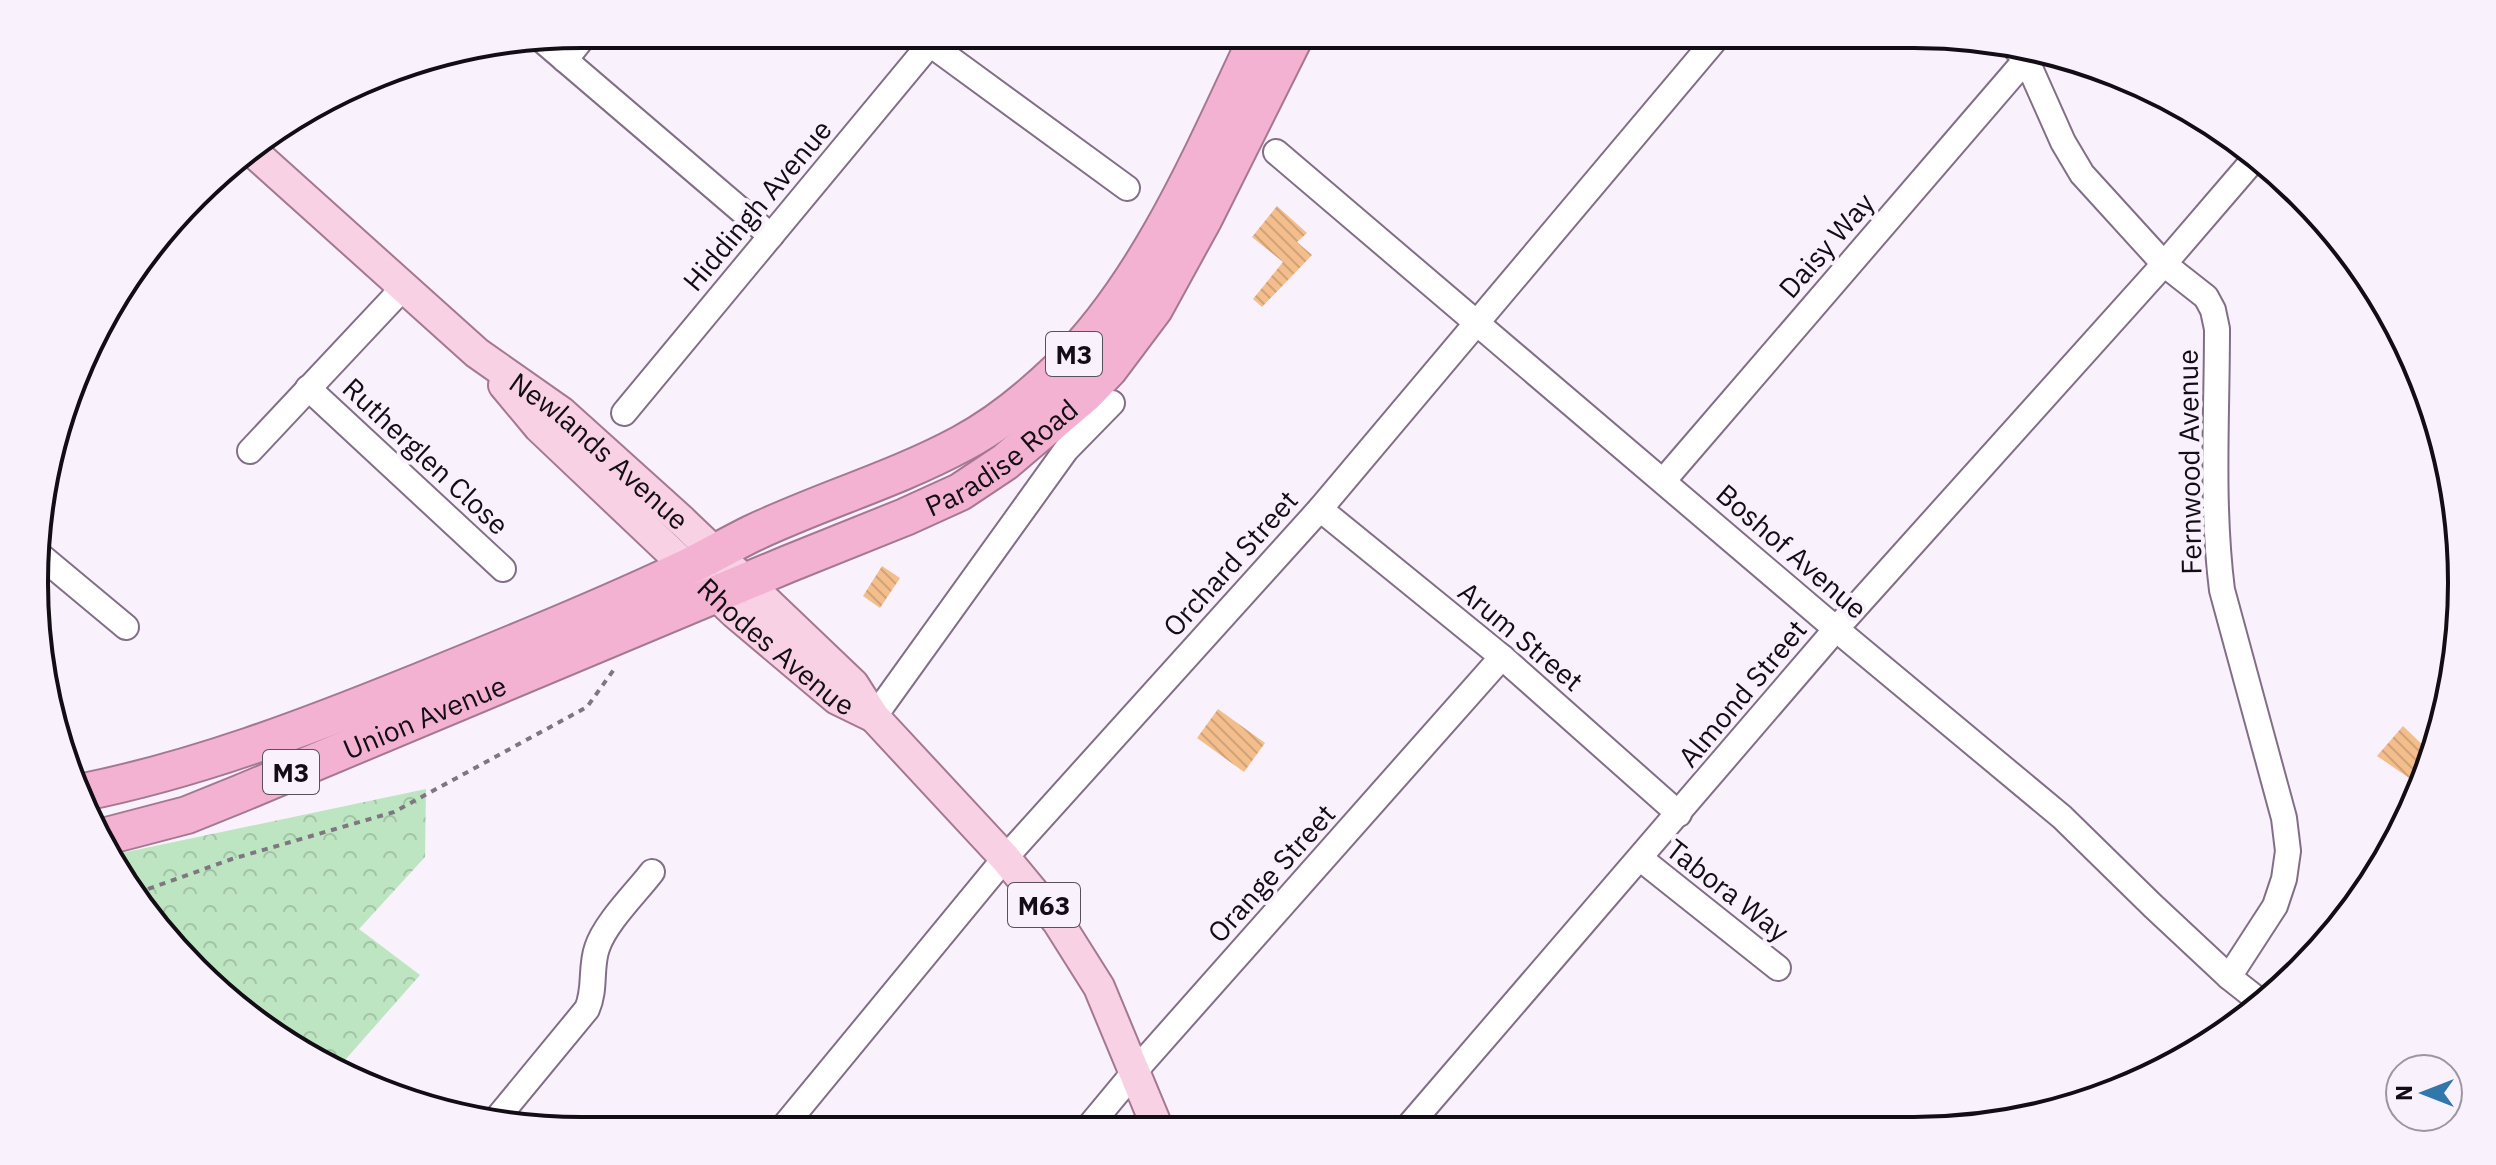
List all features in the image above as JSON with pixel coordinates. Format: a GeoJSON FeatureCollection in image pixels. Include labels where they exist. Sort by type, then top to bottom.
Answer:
{"type":"FeatureCollection","features":[{"type":"Feature","properties":{"kind":"highway","name":"Paradise Road"},"geometry":{"type":"LineString","coordinates":[[701,560],[754,533],[874,484],[962,443],[1000,419],[1060,369],[1112,311],[1165,224],[1252,48]]}},
{"type":"Feature","properties":{"kind":"highway","name":"Paradise Road"},"geometry":{"type":"LineString","coordinates":[[730,588],[960,492],[1035,439],[1085,394],[1109,369],[1154,309],[1204,218],[1289,48]]}},
{"type":"Feature","properties":{"kind":"highway","name":"Union Avenue"},"geometry":{"type":"LineString","coordinates":[[91,791],[143,780],[279,737],[470,661],[701,560]]}},
{"type":"Feature","properties":{"kind":"highway","name":"Union Avenue"},"geometry":{"type":"LineString","coordinates":[[112,835],[156,824],[226,800],[730,588]]}},
{"type":"Feature","properties":{"kind":"main road","name":"Newlands Avenue"},"geometry":{"type":"LineString","coordinates":[[259,157],[477,353],[539,427],[701,560]]}},
{"type":"Feature","properties":{"kind":"main road","name":"Rhodes Avenue"},"geometry":{"type":"LineString","coordinates":[[701,560],[730,588],[853,684],[874,717],[1005,858],[1058,922],[1099,987],[1154,1117]]}},
{"type":"Feature","properties":{"kind":"street"},"geometry":{"type":"LineString","coordinates":[[565,60],[575,48]]}},
{"type":"Feature","properties":{"kind":"street","name":"Hiddingh Avenue"},"geometry":{"type":"LineString","coordinates":[[624,413],[921,48]]}},
{"type":"Feature","properties":{"kind":"street"},"geometry":{"type":"LineString","coordinates":[[940,48],[1127,188]]}},
{"type":"Feature","properties":{"kind":"street","name":"Orchard Street"},"geometry":{"type":"LineString","coordinates":[[792,1117],[1005,858],[1320,509],[1476,324],[1699,48]]}},
{"type":"Feature","properties":{"kind":"street"},"geometry":{"type":"LineString","coordinates":[[552,49],[771,236]]}},
{"type":"Feature","properties":{"kind":"street","name":"Daisy Way"},"geometry":{"type":"LineString","coordinates":[[1664,480],[2017,58]]}},
{"type":"Feature","properties":{"kind":"street","name":"Fernwood Avenue"},"geometry":{"type":"LineString","coordinates":[[2028,60],[2063,142],[2082,174],[2164,264],[2206,297],[2213,310],[2217,329],[2214,472],[2222,590],[2287,833],[2284,879],[2275,906],[2229,977]]}},
{"type":"Feature","properties":{"kind":"street","name":"Boshof Avenue"},"geometry":{"type":"LineString","coordinates":[[1276,152],[1836,629],[2062,817],[2229,977],[2252,996]]}},
{"type":"Feature","properties":{"kind":"street","name":"Almond Street"},"geometry":{"type":"LineString","coordinates":[[1417,1117],[1836,629],[2248,166]]}},
{"type":"Feature","properties":{"kind":"street"},"geometry":{"type":"LineString","coordinates":[[250,451],[403,288]]}},
{"type":"Feature","properties":{"kind":"street","name":"Rutherglen Close"},"geometry":{"type":"LineString","coordinates":[[308,388],[503,569]]}},
{"type":"Feature","properties":{"kind":"street"},"geometry":{"type":"LineString","coordinates":[[874,717],[1066,450],[1112,403]]}},
{"type":"Feature","properties":{"kind":"street","name":"Arum Street"},"geometry":{"type":"LineString","coordinates":[[1320,509],[1502,657],[1679,814]]}},
{"type":"Feature","properties":{"kind":"street"},"geometry":{"type":"LineString","coordinates":[[49,562],[126,627]]}},
{"type":"Feature","properties":{"kind":"street","name":"Orange Street"},"geometry":{"type":"LineString","coordinates":[[1097,1117],[1502,657]]}},
{"type":"Feature","properties":{"kind":"street","name":"Tabora Way"},"geometry":{"type":"LineString","coordinates":[[1641,859],[1778,968]]}},
{"type":"Feature","properties":{"kind":"street"},"geometry":{"type":"LineString","coordinates":[[503,1111],[587,1009],[592,998],[593,960],[602,937],[652,872]]}},
{"type":"Feature","properties":{"kind":"path"},"geometry":{"type":"LineString","coordinates":[[146,890],[232,859],[394,812],[587,707],[616,666],[624,661]]}},
{"type":"Feature","properties":{"kind":"green space"},"geometry":{"type":"Polygon","coordinates":[[[426,789],[425,857],[359,929],[420,975],[344,1061],[286,1027],[230,984],[158,908],[122,853],[426,789]]]}},
{"type":"Feature","properties":{"kind":"building"},"geometry":{"type":"Polygon","coordinates":[[[1277,206],[1307,233],[1297,242],[1312,255],[1262,307],[1253,299],[1283,262],[1252,237],[1277,206]]]}},
{"type":"Feature","properties":{"kind":"building"},"geometry":{"type":"Polygon","coordinates":[[[882,566],[900,578],[880,608],[863,596],[882,566]]]}},
{"type":"Feature","properties":{"kind":"building"},"geometry":{"type":"Polygon","coordinates":[[[1218,709],[1265,743],[1244,772],[1197,738],[1218,709]]]}},
{"type":"Feature","properties":{"kind":"building"},"geometry":{"type":"Polygon","coordinates":[[[2403,726],[2423,745],[2410,779],[2377,756],[2403,726]]]}}]}
